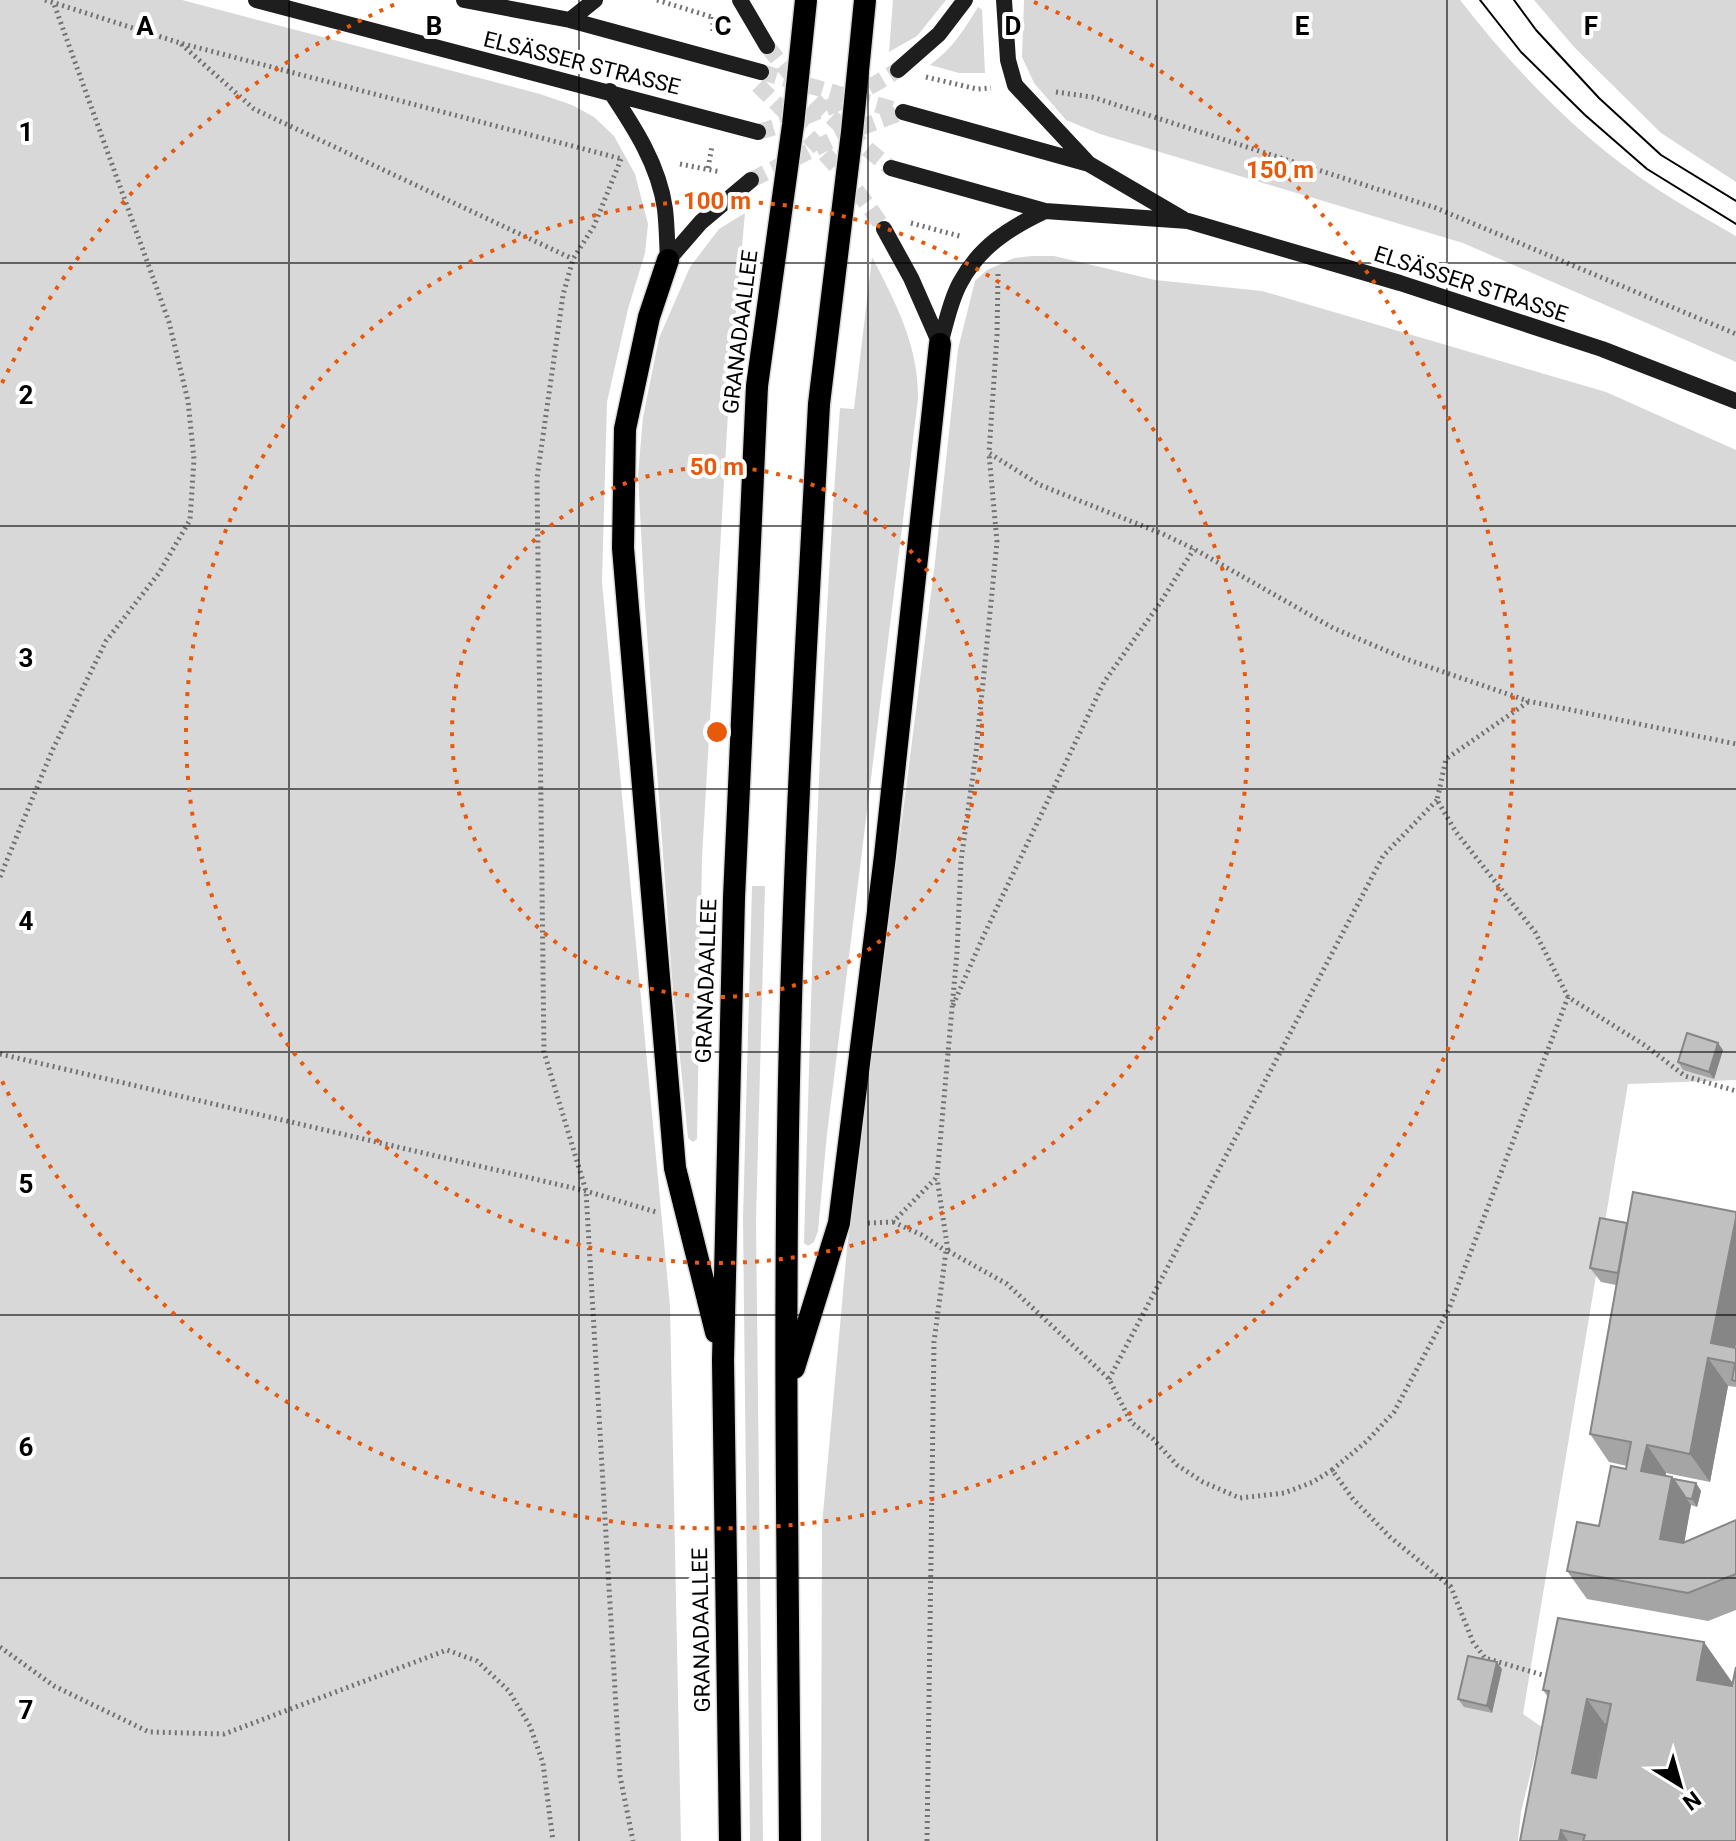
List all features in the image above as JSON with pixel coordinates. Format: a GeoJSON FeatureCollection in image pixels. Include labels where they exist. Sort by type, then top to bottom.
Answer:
{"type":"FeatureCollection","features":[{"type":"Feature","properties":{"kind":"highway","name":"GRANADAALLEE"},"geometry":{"type":"LineString","coordinates":[[730,1841],[723,1360],[734,898],[757,386],[793,125],[806,0]]}},
{"type":"Feature","properties":{"kind":"highway"},"geometry":{"type":"LineString","coordinates":[[790,1841],[787,1393],[789,1043],[794,902],[819,404],[865,0]]}},
{"type":"Feature","properties":{"kind":"highway"},"geometry":{"type":"LineString","coordinates":[[668,260],[649,317],[625,429],[623,548],[675,1168],[723,1360]]}},
{"type":"Feature","properties":{"kind":"highway"},"geometry":{"type":"LineString","coordinates":[[787,1393],[839,1223],[885,856],[940,344]]}},
{"type":"Feature","properties":{"kind":"main road","name":"ELSÄSSER STRASSE"},"geometry":{"type":"LineString","coordinates":[[256,0],[758,132]]}},
{"type":"Feature","properties":{"kind":"main road","name":"ELSÄSSER STRASSE"},"geometry":{"type":"LineString","coordinates":[[464,0],[570,20],[733,65],[759,78]]}},
{"type":"Feature","properties":{"kind":"main road"},"geometry":{"type":"LineString","coordinates":[[570,20],[595,0]]}},
{"type":"Feature","properties":{"kind":"main road"},"geometry":{"type":"LineString","coordinates":[[740,0],[767,46]]}},
{"type":"Feature","properties":{"kind":"main road"},"geometry":{"type":"LineString","coordinates":[[898,70],[939,34],[965,0]]}},
{"type":"Feature","properties":{"kind":"main road"},"geometry":{"type":"LineString","coordinates":[[1004,0],[1008,60],[1015,85],[1089,164]]}},
{"type":"Feature","properties":{"kind":"main road"},"geometry":{"type":"LineString","coordinates":[[610,91],[637,132],[650,160],[665,208],[668,260]]}},
{"type":"Feature","properties":{"kind":"main road","name":"ELSÄSSER STRASSE"},"geometry":{"type":"LineString","coordinates":[[903,112],[1089,164],[1188,221]]}},
{"type":"Feature","properties":{"kind":"main road","name":"ELSÄSSER STRASSE"},"geometry":{"type":"LineString","coordinates":[[891,168],[1045,211],[1188,221],[1400,283],[1602,349],[1736,401]]}},
{"type":"Feature","properties":{"kind":"main road"},"geometry":{"type":"LineString","coordinates":[[668,260],[701,222],[751,180]]}},
{"type":"Feature","properties":{"kind":"main road"},"geometry":{"type":"LineString","coordinates":[[940,344],[959,284],[989,244],[1012,227],[1045,211]]}},
{"type":"Feature","properties":{"kind":"main road"},"geometry":{"type":"LineString","coordinates":[[884,229],[911,278],[940,344]]}},
{"type":"Feature","properties":{"kind":"path"},"geometry":{"type":"LineString","coordinates":[[45,0],[180,43],[621,159],[708,168],[751,180]]}},
{"type":"Feature","properties":{"kind":"path"},"geometry":{"type":"LineString","coordinates":[[657,0],[756,30]]}},
{"type":"Feature","properties":{"kind":"path"},"geometry":{"type":"LineString","coordinates":[[0,877],[52,751],[106,641],[159,573],[190,520],[194,459],[188,401],[169,322],[54,4]]}},
{"type":"Feature","properties":{"kind":"path"},"geometry":{"type":"LineString","coordinates":[[180,43],[254,109],[573,259]]}},
{"type":"Feature","properties":{"kind":"path"},"geometry":{"type":"LineString","coordinates":[[898,70],[977,89],[1015,85],[1092,97],[1436,208],[1736,334]]}},
{"type":"Feature","properties":{"kind":"path"},"geometry":{"type":"LineString","coordinates":[[621,159],[594,226],[573,259],[563,295],[537,478],[544,1052],[586,1191],[620,1776],[633,1841]]}},
{"type":"Feature","properties":{"kind":"path"},"geometry":{"type":"LineString","coordinates":[[901,220],[989,244],[998,275],[989,453],[997,542],[976,753],[961,861],[957,952],[937,1177],[947,1251],[934,1342],[927,1841]]}},
{"type":"Feature","properties":{"kind":"path"},"geometry":{"type":"LineString","coordinates":[[989,453],[1040,485],[1163,534],[1333,628],[1406,659],[1528,701],[1736,744]]}},
{"type":"Feature","properties":{"kind":"path"},"geometry":{"type":"LineString","coordinates":[[950,1014],[983,937],[1104,682],[1194,549]]}},
{"type":"Feature","properties":{"kind":"path"},"geometry":{"type":"LineString","coordinates":[[1109,1379],[1383,856],[1437,800],[1446,759],[1528,701]]}},
{"type":"Feature","properties":{"kind":"path"},"geometry":{"type":"LineString","coordinates":[[1437,800],[1456,832],[1535,932],[1568,997],[1646,1046],[1685,1076],[1736,1091]]}},
{"type":"Feature","properties":{"kind":"path"},"geometry":{"type":"LineString","coordinates":[[861,1223],[893,1222],[922,1235],[1007,1284],[1109,1379],[1131,1422],[1153,1439],[1177,1465],[1203,1482],[1240,1498],[1284,1493],[1313,1482],[1332,1470],[1367,1441],[1394,1412],[1449,1309],[1568,997]]}},
{"type":"Feature","properties":{"kind":"path"},"geometry":{"type":"LineString","coordinates":[[0,1054],[586,1191],[658,1212]]}},
{"type":"Feature","properties":{"kind":"path"},"geometry":{"type":"LineString","coordinates":[[893,1222],[937,1177]]}},
{"type":"Feature","properties":{"kind":"path"},"geometry":{"type":"LineString","coordinates":[[1332,1470],[1353,1499],[1390,1537],[1451,1587],[1473,1642],[1485,1658],[1565,1682]]}},
{"type":"Feature","properties":{"kind":"path"},"geometry":{"type":"LineString","coordinates":[[0,1647],[54,1686],[149,1732],[224,1734],[447,1650],[477,1661],[509,1691],[530,1726],[543,1763],[553,1841]]}},
{"type":"Feature","properties":{"kind":"shaded area"},"geometry":{"type":"Polygon","coordinates":[[[0,0],[182,0],[540,94],[572,105],[594,117],[614,136],[635,174],[648,224],[645,253],[628,309],[607,402],[602,582],[670,1306],[681,1841],[0,1841],[0,0]]]}},
{"type":"Feature","properties":{"kind":"shaded area"},"geometry":{"type":"Polygon","coordinates":[[[893,0],[946,0],[917,36],[889,52],[893,0]]]}},
{"type":"Feature","properties":{"kind":"shaded area"},"geometry":{"type":"Polygon","coordinates":[[[1024,0],[1460,0],[1527,78],[1576,126],[1657,189],[1736,236],[1736,362],[1463,243],[1100,134],[1066,120],[1034,83],[1022,57],[1024,0]]]}},
{"type":"Feature","properties":{"kind":"shaded area"},"geometry":{"type":"Polygon","coordinates":[[[1534,0],[1736,0],[1736,182],[1661,133],[1574,47],[1534,0]]]}},
{"type":"Feature","properties":{"kind":"shaded area"},"geometry":{"type":"Polygon","coordinates":[[[978,7],[982,10],[985,73],[959,73],[930,65],[951,46],[978,7]]]}},
{"type":"Feature","properties":{"kind":"shaded area"},"geometry":{"type":"Polygon","coordinates":[[[745,213],[730,379],[702,857],[697,1139],[693,1142],[688,1138],[672,978],[638,475],[643,417],[659,338],[690,267],[719,229],[745,213]]]}},
{"type":"Feature","properties":{"kind":"shaded area"},"geometry":{"type":"Polygon","coordinates":[[[1054,256],[1155,280],[1262,291],[1606,392],[1736,450],[1736,1080],[1628,1084],[1523,1714],[1542,1727],[1521,1812],[1518,1841],[821,1841],[822,1525],[847,1248],[935,562],[958,349],[975,281],[987,270],[1014,258],[1054,256]]]}},
{"type":"Feature","properties":{"kind":"shaded area"},"geometry":{"type":"Polygon","coordinates":[[[872,257],[910,343],[915,361],[918,399],[827,1134],[818,1231],[814,1242],[808,1246],[804,1243],[813,929],[833,512],[840,408],[854,409],[872,257]]]}},
{"type":"Feature","properties":{"kind":"shaded area"},"geometry":{"type":"Polygon","coordinates":[[[752,886],[765,886],[756,1220],[763,1841],[750,1841],[743,1219],[752,886]]]}},
{"type":"Feature","properties":{"kind":"building"},"geometry":{"type":"Polygon","coordinates":[[[1687,1033],[1718,1043],[1709,1072],[1678,1062],[1687,1033]]]}},
{"type":"Feature","properties":{"kind":"building"},"geometry":{"type":"Polygon","coordinates":[[[1633,1192],[1736,1212],[1711,1343],[1736,1348],[1736,1381],[1732,1380],[1735,1363],[1708,1358],[1690,1454],[1647,1445],[1641,1471],[1672,1477],[1660,1539],[1683,1543],[1736,1520],[1736,1574],[1688,1593],[1567,1571],[1577,1522],[1599,1526],[1611,1466],[1626,1469],[1631,1442],[1590,1434],[1633,1192]]]}},
{"type":"Feature","properties":{"kind":"building"},"geometry":{"type":"Polygon","coordinates":[[[1600,1218],[1627,1223],[1618,1273],[1590,1268],[1600,1218]]]}},
{"type":"Feature","properties":{"kind":"building"},"geometry":{"type":"Polygon","coordinates":[[[1673,1479],[1696,1483],[1692,1499],[1686,1498],[1673,1479]]]}},
{"type":"Feature","properties":{"kind":"building"},"geometry":{"type":"Polygon","coordinates":[[[1558,1618],[1704,1642],[1697,1680],[1732,1686],[1736,1667],[1736,1841],[1583,1841],[1585,1835],[1561,1830],[1559,1841],[1520,1841],[1549,1691],[1543,1690],[1558,1618]],[[1587,1699],[1572,1773],[1596,1778],[1611,1704],[1587,1699]]]}},
{"type":"Feature","properties":{"kind":"building"},"geometry":{"type":"Polygon","coordinates":[[[1468,1656],[1497,1662],[1487,1706],[1458,1699],[1468,1656]]]}},
{"type":"Feature","properties":{"kind":"building"},"geometry":{"type":"Polygon","coordinates":[[[1607,1724],[1596,1778],[1594,1777],[1607,1724]]]}},
{"type":"Feature","properties":{"kind":"tunnel"},"geometry":{"type":"LineString","coordinates":[[767,46],[825,111],[891,168]]}},
{"type":"Feature","properties":{"kind":"tunnel"},"geometry":{"type":"LineString","coordinates":[[758,132],[831,106],[898,70]]}},
{"type":"Feature","properties":{"kind":"tunnel"},"geometry":{"type":"LineString","coordinates":[[761,72],[903,112]]}},
{"type":"Feature","properties":{"kind":"tunnel"},"geometry":{"type":"LineString","coordinates":[[758,85],[841,172],[884,229]]}},
{"type":"Feature","properties":{"kind":"tunnel"},"geometry":{"type":"LineString","coordinates":[[751,180],[846,133],[903,112]]}},
{"type":"Feature","properties":{"kind":"tram line"},"geometry":{"type":"LineString","coordinates":[[1480,0],[1521,52],[1585,115],[1647,169],[1736,224]]}},
{"type":"Feature","properties":{"kind":"tram line"},"geometry":{"type":"LineString","coordinates":[[1514,0],[1536,30],[1599,98],[1661,155],[1736,201]]}}]}
